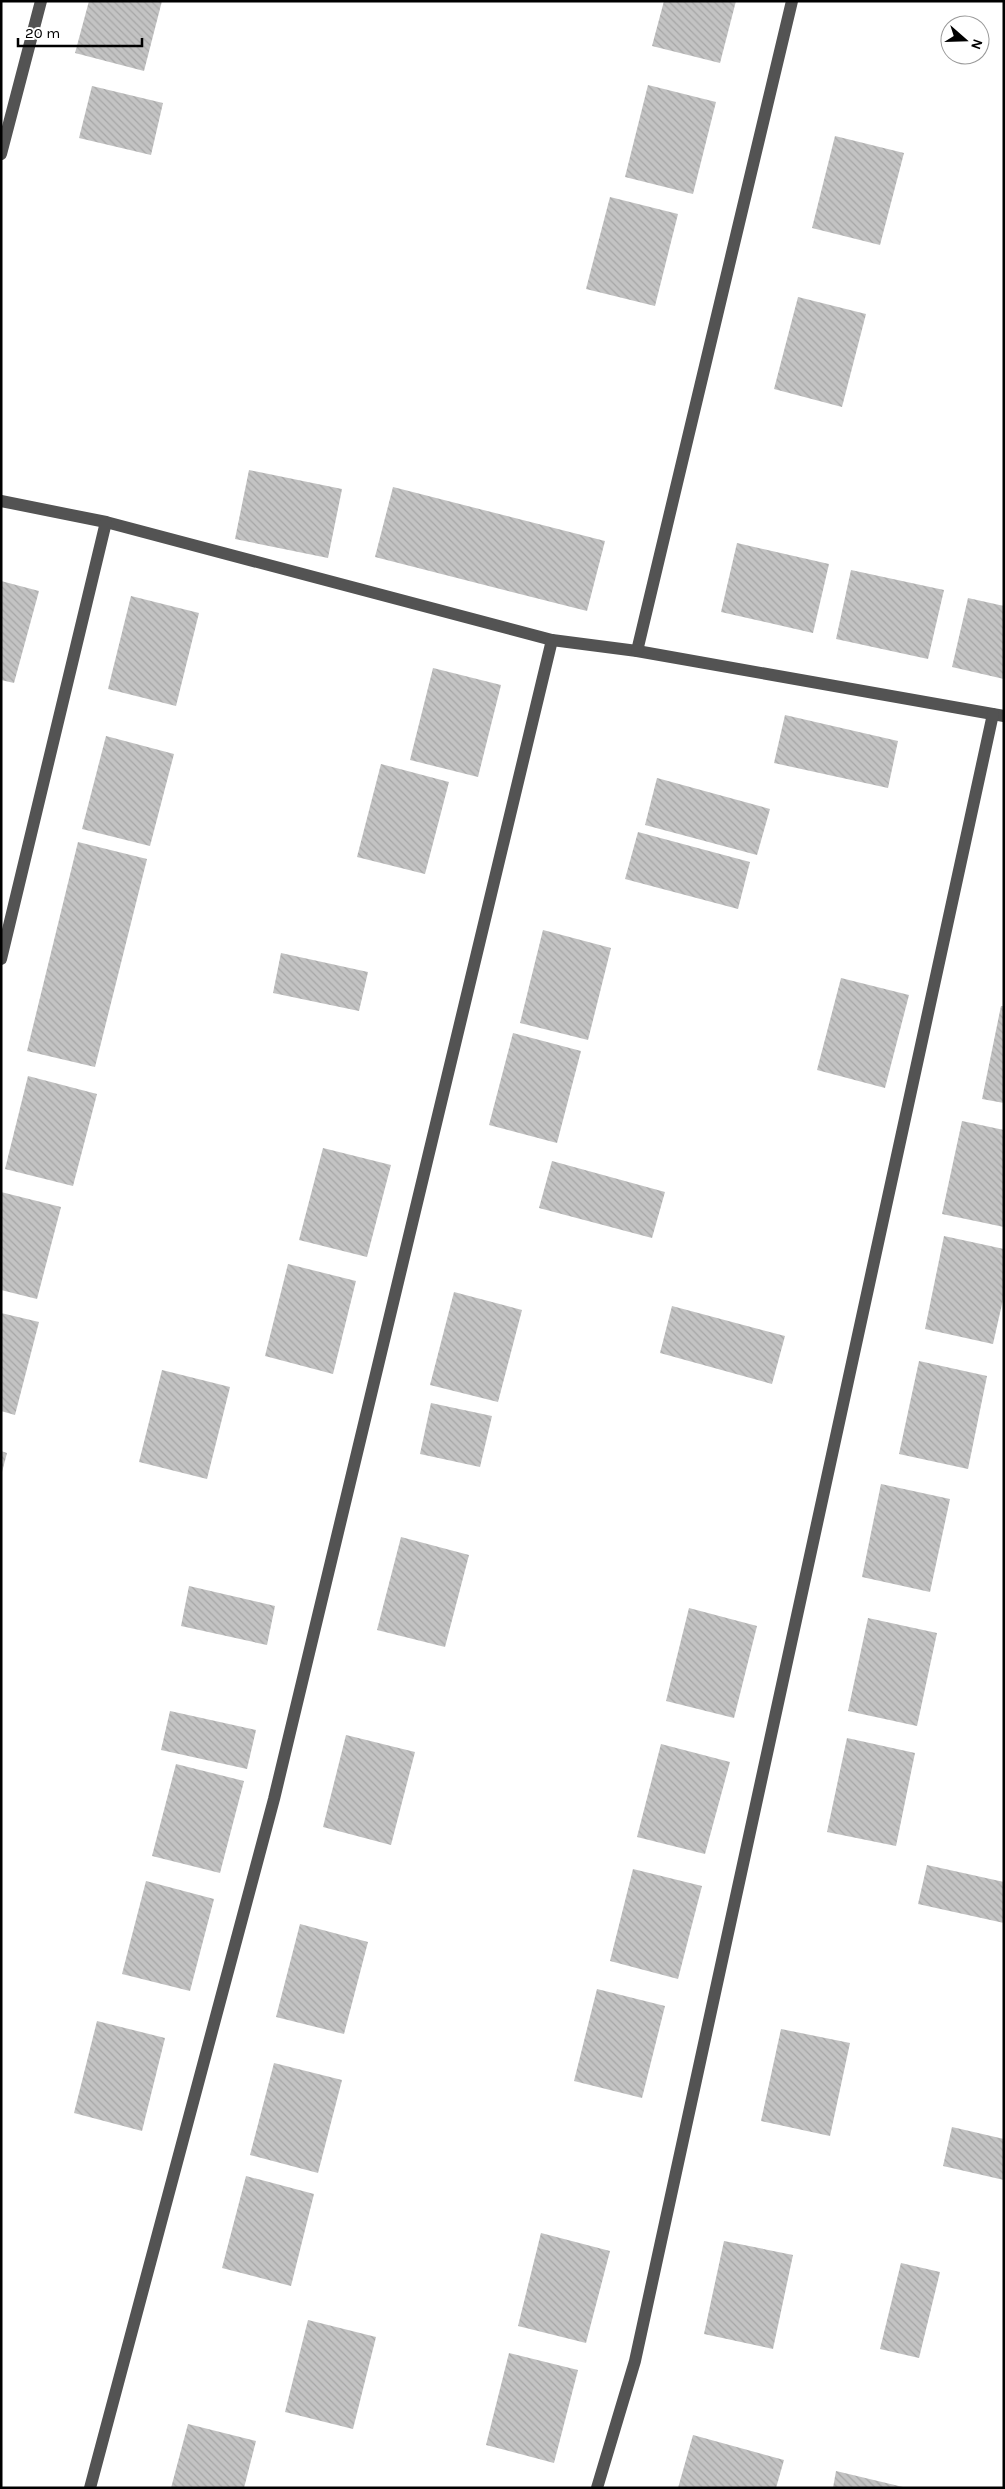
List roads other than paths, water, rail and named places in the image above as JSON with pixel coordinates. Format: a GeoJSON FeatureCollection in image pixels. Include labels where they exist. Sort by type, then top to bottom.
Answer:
{"type":"FeatureCollection","features":[{"type":"Feature","properties":{"kind":"street"},"geometry":{"type":"LineString","coordinates":[[1,154],[41,1]]}},
{"type":"Feature","properties":{"kind":"street"},"geometry":{"type":"LineString","coordinates":[[637,651],[792,1]]}},
{"type":"Feature","properties":{"kind":"street"},"geometry":{"type":"LineString","coordinates":[[1,501],[106,522],[552,640],[637,651],[999,715],[634,2361],[597,2488]]}},
{"type":"Feature","properties":{"kind":"street"},"geometry":{"type":"LineString","coordinates":[[1,959],[106,522]]}},
{"type":"Feature","properties":{"kind":"street"},"geometry":{"type":"LineString","coordinates":[[90,2488],[274,1799],[552,640]]}}]}
